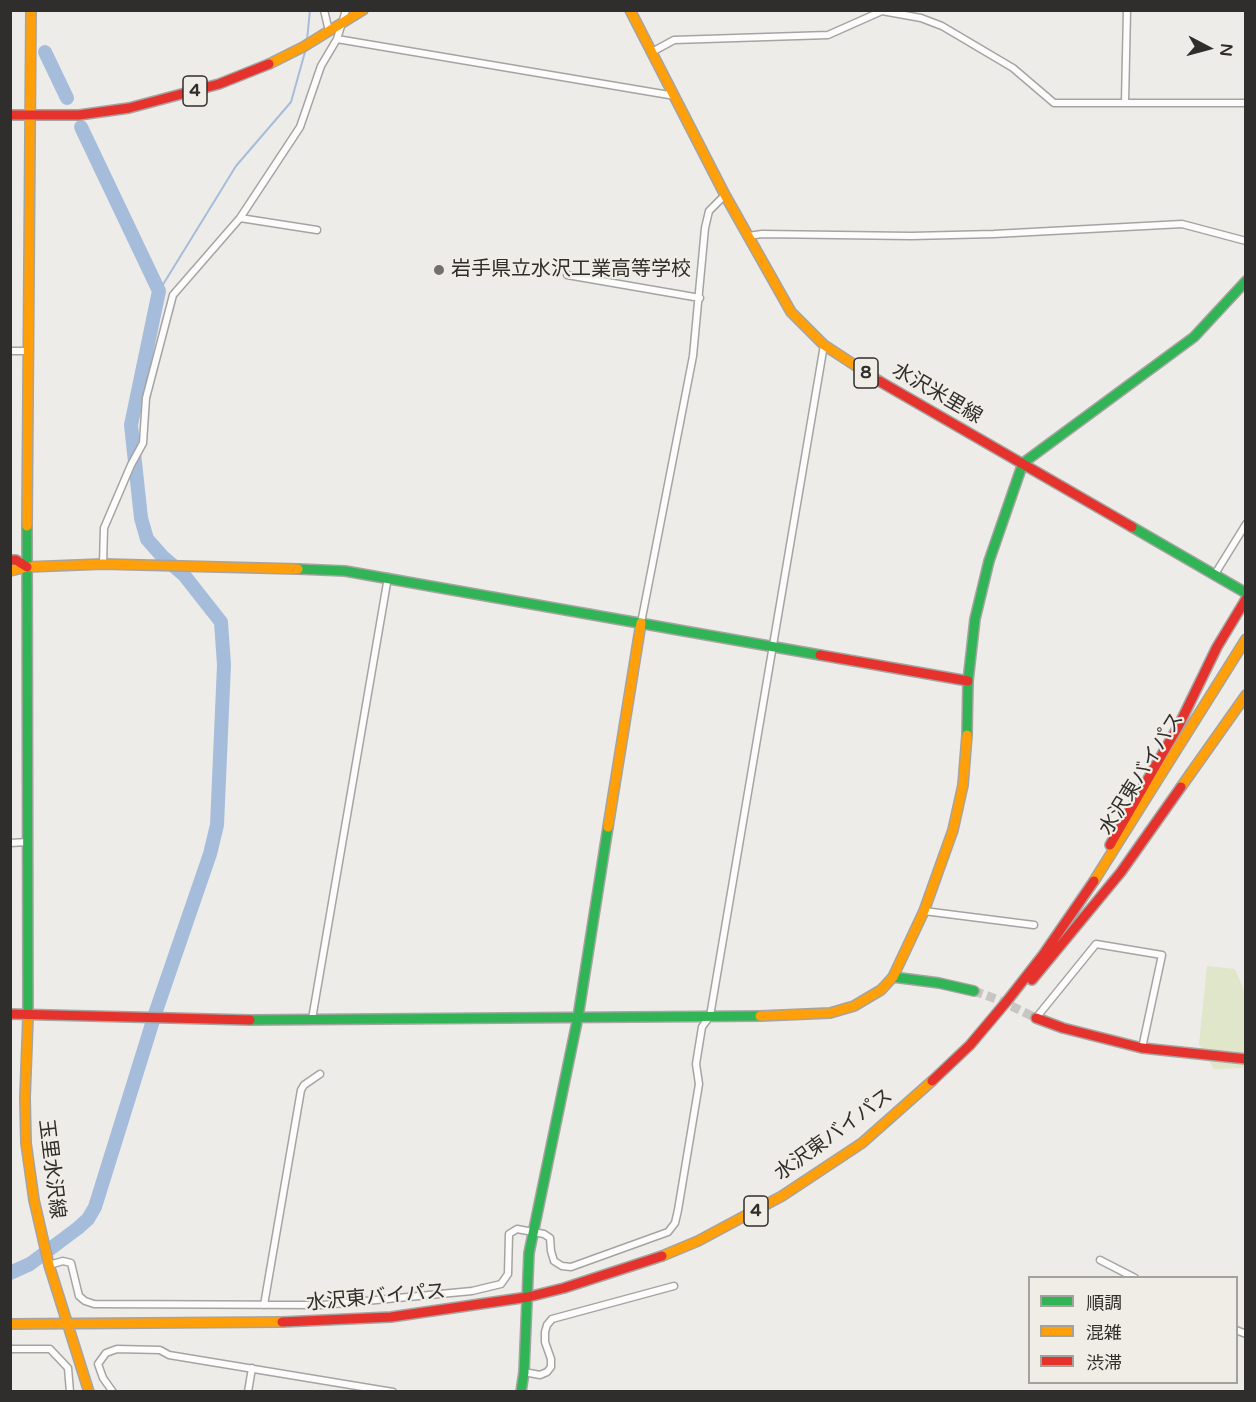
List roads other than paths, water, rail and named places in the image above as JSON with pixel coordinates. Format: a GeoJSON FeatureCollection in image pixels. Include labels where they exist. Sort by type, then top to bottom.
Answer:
{"type":"FeatureCollection","features":[{"type":"Feature","properties":{"kind":"main road","name":"玉里水沢線"},"geometry":{"type":"LineString","coordinates":[[31,10],[26,1143],[41,1234],[89,1392]]}},
{"type":"Feature","properties":{"kind":"main road","name":"4"},"geometry":{"type":"LineString","coordinates":[[10,115],[80,115],[109,111],[129,108],[219,84],[303,47],[363,10]]}},
{"type":"Feature","properties":{"kind":"main road","name":"水沢米里線"},"geometry":{"type":"LineString","coordinates":[[630,10],[725,195],[791,312],[824,345],[880,382],[1245,593]]}},
{"type":"Feature","properties":{"kind":"main road"},"geometry":{"type":"LineString","coordinates":[[10,1014],[153,1019],[788,1016],[830,1013],[868,999],[881,990],[893,977],[924,911],[953,830],[963,785],[968,681],[975,619],[989,561],[1023,464],[1194,337],[1245,281]]}},
{"type":"Feature","properties":{"kind":"main road"},"geometry":{"type":"LineString","coordinates":[[10,560],[16,560],[27,567]]}},
{"type":"Feature","properties":{"kind":"main road"},"geometry":{"type":"LineString","coordinates":[[10,571],[27,567],[103,564],[249,566],[345,571],[968,681]]}},
{"type":"Feature","properties":{"kind":"main road"},"geometry":{"type":"LineString","coordinates":[[1079,904],[1179,724],[1216,647],[1245,599]]}},
{"type":"Feature","properties":{"kind":"main road"},"geometry":{"type":"LineString","coordinates":[[521,1392],[533,1232],[578,1017],[640,623]]}},
{"type":"Feature","properties":{"kind":"main road","name":"水沢東バイパス"},"geometry":{"type":"LineString","coordinates":[[10,1324],[314,1322],[391,1317],[463,1308],[528,1297],[607,1276],[653,1260],[698,1241],[782,1196],[861,1143],[934,1080],[970,1045],[1043,955],[1079,904],[1149,798],[1245,639]]}},
{"type":"Feature","properties":{"kind":"main road"},"geometry":{"type":"LineString","coordinates":[[970,1045],[1025,988],[1095,905],[1135,853],[1245,695]]}},
{"type":"Feature","properties":{"kind":"main road"},"geometry":{"type":"LineString","coordinates":[[893,977],[939,983],[974,991]]}},
{"type":"Feature","properties":{"kind":"main road"},"geometry":{"type":"LineString","coordinates":[[1036,1018],[1063,1028],[1142,1048],[1245,1059]]}},
{"type":"Feature","properties":{"kind":"street"},"geometry":{"type":"LineString","coordinates":[[324,10],[328,31]]}},
{"type":"Feature","properties":{"kind":"street"},"geometry":{"type":"LineString","coordinates":[[103,564],[104,528],[143,443],[146,398],[173,295],[240,218],[300,127],[321,66],[337,39],[346,10]]}},
{"type":"Feature","properties":{"kind":"street"},"geometry":{"type":"LineString","coordinates":[[1125,103],[1127,10]]}},
{"type":"Feature","properties":{"kind":"street"},"geometry":{"type":"LineString","coordinates":[[652,52],[674,40],[828,35],[882,11],[921,18],[942,26],[1013,68],[1054,103],[1245,103]]}},
{"type":"Feature","properties":{"kind":"street"},"geometry":{"type":"LineString","coordinates":[[337,39],[675,96]]}},
{"type":"Feature","properties":{"kind":"street"},"geometry":{"type":"LineString","coordinates":[[640,623],[693,356],[705,228],[709,211],[725,195]]}},
{"type":"Feature","properties":{"kind":"street"},"geometry":{"type":"LineString","coordinates":[[240,218],[317,230]]}},
{"type":"Feature","properties":{"kind":"street"},"geometry":{"type":"LineString","coordinates":[[748,236],[762,234],[911,236],[994,234],[1182,224],[1245,241]]}},
{"type":"Feature","properties":{"kind":"street"},"geometry":{"type":"LineString","coordinates":[[567,275],[700,298]]}},
{"type":"Feature","properties":{"kind":"street"},"geometry":{"type":"LineString","coordinates":[[49,1265],[63,1261],[71,1263],[75,1272],[77,1292],[82,1299],[90,1303],[332,1305],[419,1297],[491,1288],[501,1284],[508,1274],[509,1234],[517,1229],[544,1234],[550,1238],[554,1261],[562,1266],[572,1267],[668,1232],[675,1223],[678,1210],[699,1084],[696,1064],[702,1027],[710,1016],[824,345]]}},
{"type":"Feature","properties":{"kind":"street"},"geometry":{"type":"LineString","coordinates":[[10,351],[28,351]]}},
{"type":"Feature","properties":{"kind":"street"},"geometry":{"type":"LineString","coordinates":[[1215,574],[1245,524]]}},
{"type":"Feature","properties":{"kind":"street"},"geometry":{"type":"LineString","coordinates":[[312,1019],[388,577]]}},
{"type":"Feature","properties":{"kind":"street"},"geometry":{"type":"LineString","coordinates":[[10,843],[28,842]]}},
{"type":"Feature","properties":{"kind":"street"},"geometry":{"type":"LineString","coordinates":[[924,911],[1034,926]]}},
{"type":"Feature","properties":{"kind":"street"},"geometry":{"type":"LineString","coordinates":[[1036,1018],[1096,944],[1162,955],[1142,1048]]}},
{"type":"Feature","properties":{"kind":"street"},"geometry":{"type":"LineString","coordinates":[[264,1305],[301,1090],[304,1085],[320,1074]]}},
{"type":"Feature","properties":{"kind":"street"},"geometry":{"type":"LineString","coordinates":[[1100,1260],[1131,1276]]}},
{"type":"Feature","properties":{"kind":"street"},"geometry":{"type":"LineString","coordinates":[[524,1372],[540,1375],[547,1372],[550,1367],[551,1359],[545,1332],[552,1319],[674,1286]]}},
{"type":"Feature","properties":{"kind":"street"},"geometry":{"type":"LineString","coordinates":[[10,1349],[50,1349],[68,1368],[70,1392]]}},
{"type":"Feature","properties":{"kind":"street"},"geometry":{"type":"LineString","coordinates":[[114,1392],[103,1378],[98,1364],[106,1353],[117,1349],[160,1350],[170,1355],[393,1392]]}},
{"type":"Feature","properties":{"kind":"street"},"geometry":{"type":"LineString","coordinates":[[248,1392],[252,1368]]}},
{"type":"Feature","properties":{"kind":"waterway"},"geometry":{"type":"LineString","coordinates":[[307,40],[310,10]]}},
{"type":"Feature","properties":{"kind":"waterway"},"geometry":{"type":"LineString","coordinates":[[45,52],[67,98]]}},
{"type":"Feature","properties":{"kind":"waterway"},"geometry":{"type":"LineString","coordinates":[[159,291],[236,166],[291,102],[305,52]]}},
{"type":"Feature","properties":{"kind":"waterway"},"geometry":{"type":"LineString","coordinates":[[10,1273],[30,1264],[78,1228],[88,1219],[95,1207],[156,1011],[210,854],[217,825],[224,665],[221,622],[184,575],[147,539],[141,518],[131,425],[159,291],[81,127]]}},
{"type":"Feature","properties":{"kind":"tunnel"},"geometry":{"type":"LineString","coordinates":[[974,991],[1036,1018]]}},
{"type":"Feature","properties":{"kind":"place","name":"岩手県立水沢工業高等学校"},"geometry":{"type":"Point","coordinates":[439,270]}}]}
